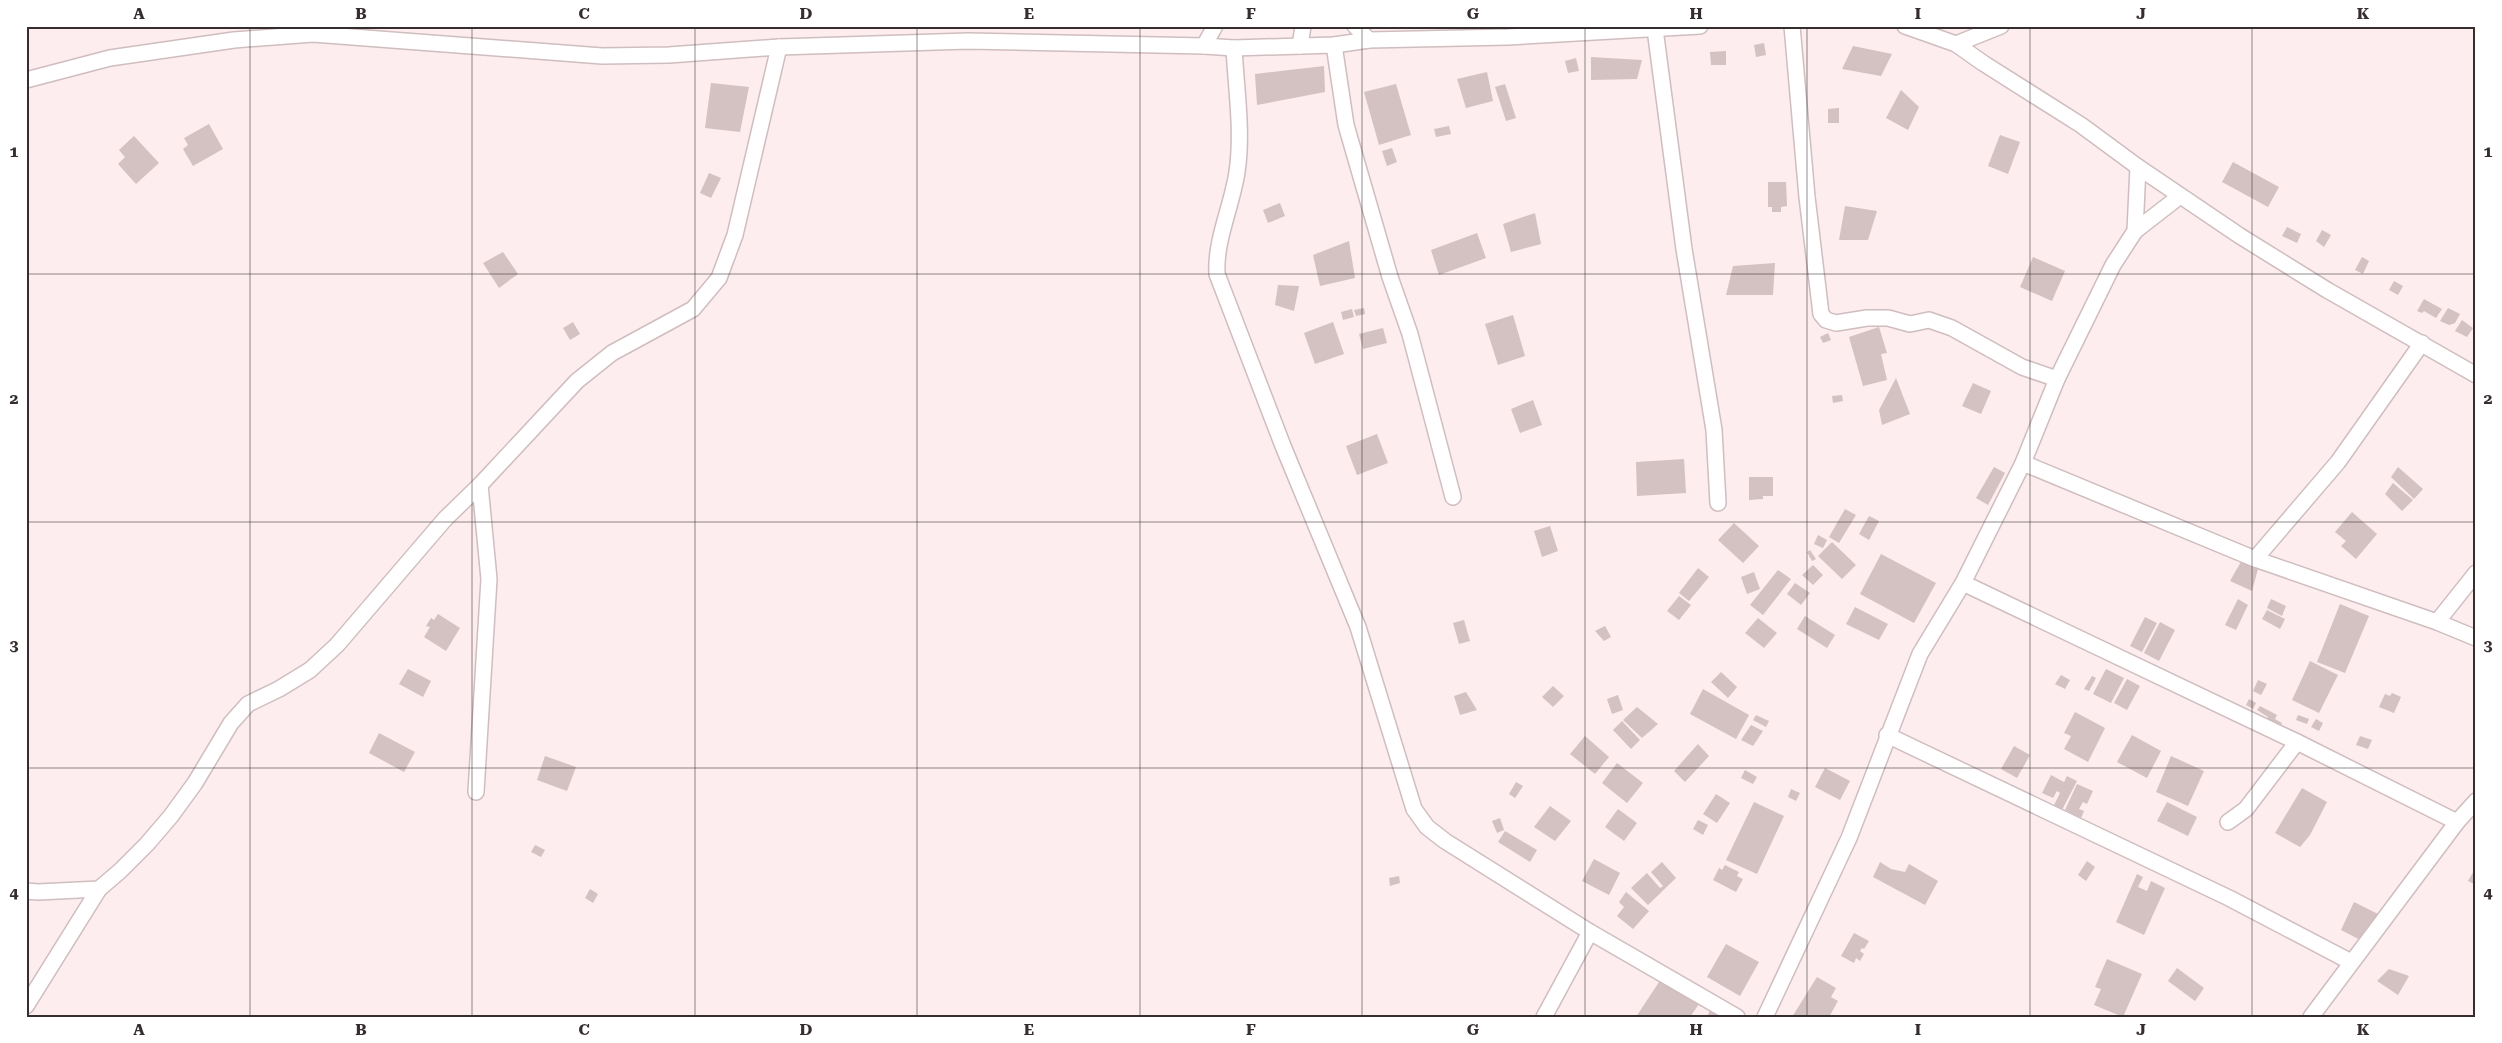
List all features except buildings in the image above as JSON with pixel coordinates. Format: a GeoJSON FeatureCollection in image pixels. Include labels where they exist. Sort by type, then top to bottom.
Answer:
{"type":"FeatureCollection","features":[{"type":"Feature","properties":{"kind":"street"},"geometry":{"type":"LineString","coordinates":[[1204,46],[1215,26]]}},
{"type":"Feature","properties":{"kind":"street"},"geometry":{"type":"LineString","coordinates":[[1300,46],[1303,26]]}},
{"type":"Feature","properties":{"kind":"street"},"geometry":{"type":"LineString","coordinates":[[1355,26],[1369,40]]}},
{"type":"Feature","properties":{"kind":"street"},"geometry":{"type":"LineString","coordinates":[[26,80],[110,58],[232,33],[313,34],[602,56],[669,55],[779,47],[968,41],[1234,48],[1334,45],[1369,40],[1508,37],[1700,26]]}},
{"type":"Feature","properties":{"kind":"street"},"geometry":{"type":"LineString","coordinates":[[1792,26],[1807,197],[1821,314],[1826,320],[1836,323],[1868,318],[1888,318],[1910,324],[1929,320],[1952,328],[2022,368],[2057,379]]}},
{"type":"Feature","properties":{"kind":"street"},"geometry":{"type":"LineString","coordinates":[[1905,26],[1935,31],[2082,125],[2180,196],[2327,290],[2476,375]]}},
{"type":"Feature","properties":{"kind":"street"},"geometry":{"type":"LineString","coordinates":[[1956,44],[2001,26]]}},
{"type":"Feature","properties":{"kind":"street"},"geometry":{"type":"LineString","coordinates":[[1655,29],[1684,249],[1714,430],[1718,503]]}},
{"type":"Feature","properties":{"kind":"street"},"geometry":{"type":"LineString","coordinates":[[1334,45],[1346,125],[1390,276],[1410,334],[1453,497]]}},
{"type":"Feature","properties":{"kind":"street"},"geometry":{"type":"LineString","coordinates":[[26,1006],[31,988],[99,889],[147,844],[171,816],[195,784],[236,716],[248,704],[279,690],[310,670],[337,644],[445,519],[537,427],[577,381],[612,353],[692,309],[719,278],[735,235],[779,47]]}},
{"type":"Feature","properties":{"kind":"street"},"geometry":{"type":"LineString","coordinates":[[1234,48],[1238,126],[1237,171],[1216,257],[1217,274],[1283,446],[1358,627],[1414,809],[1427,827],[1445,841],[1590,932],[1737,1017]]}},
{"type":"Feature","properties":{"kind":"street"},"geometry":{"type":"LineString","coordinates":[[2135,231],[2138,167]]}},
{"type":"Feature","properties":{"kind":"street"},"geometry":{"type":"LineString","coordinates":[[1765,1017],[1849,838],[1887,734],[1920,654],[1963,583],[2023,463],[2057,379],[2113,264],[2135,231],[2180,196]]}},
{"type":"Feature","properties":{"kind":"street"},"geometry":{"type":"LineString","coordinates":[[2255,559],[2338,462],[2422,343]]}},
{"type":"Feature","properties":{"kind":"street"},"geometry":{"type":"LineString","coordinates":[[2023,463],[2255,559],[2437,622],[2476,638]]}},
{"type":"Feature","properties":{"kind":"street"},"geometry":{"type":"LineString","coordinates":[[476,792],[489,580],[480,485]]}},
{"type":"Feature","properties":{"kind":"street"},"geometry":{"type":"LineString","coordinates":[[2437,622],[2476,573]]}},
{"type":"Feature","properties":{"kind":"street"},"geometry":{"type":"LineString","coordinates":[[1963,583],[2297,742],[2457,822]]}},
{"type":"Feature","properties":{"kind":"street"},"geometry":{"type":"LineString","coordinates":[[1887,734],[2229,898],[2351,962]]}},
{"type":"Feature","properties":{"kind":"street"},"geometry":{"type":"LineString","coordinates":[[2228,822],[2246,808],[2297,742]]}},
{"type":"Feature","properties":{"kind":"street"},"geometry":{"type":"LineString","coordinates":[[2311,1017],[2457,822],[2476,801]]}},
{"type":"Feature","properties":{"kind":"street"},"geometry":{"type":"LineString","coordinates":[[26,891],[99,889]]}},
{"type":"Feature","properties":{"kind":"street"},"geometry":{"type":"LineString","coordinates":[[1544,1017],[1590,932]]}}]}
